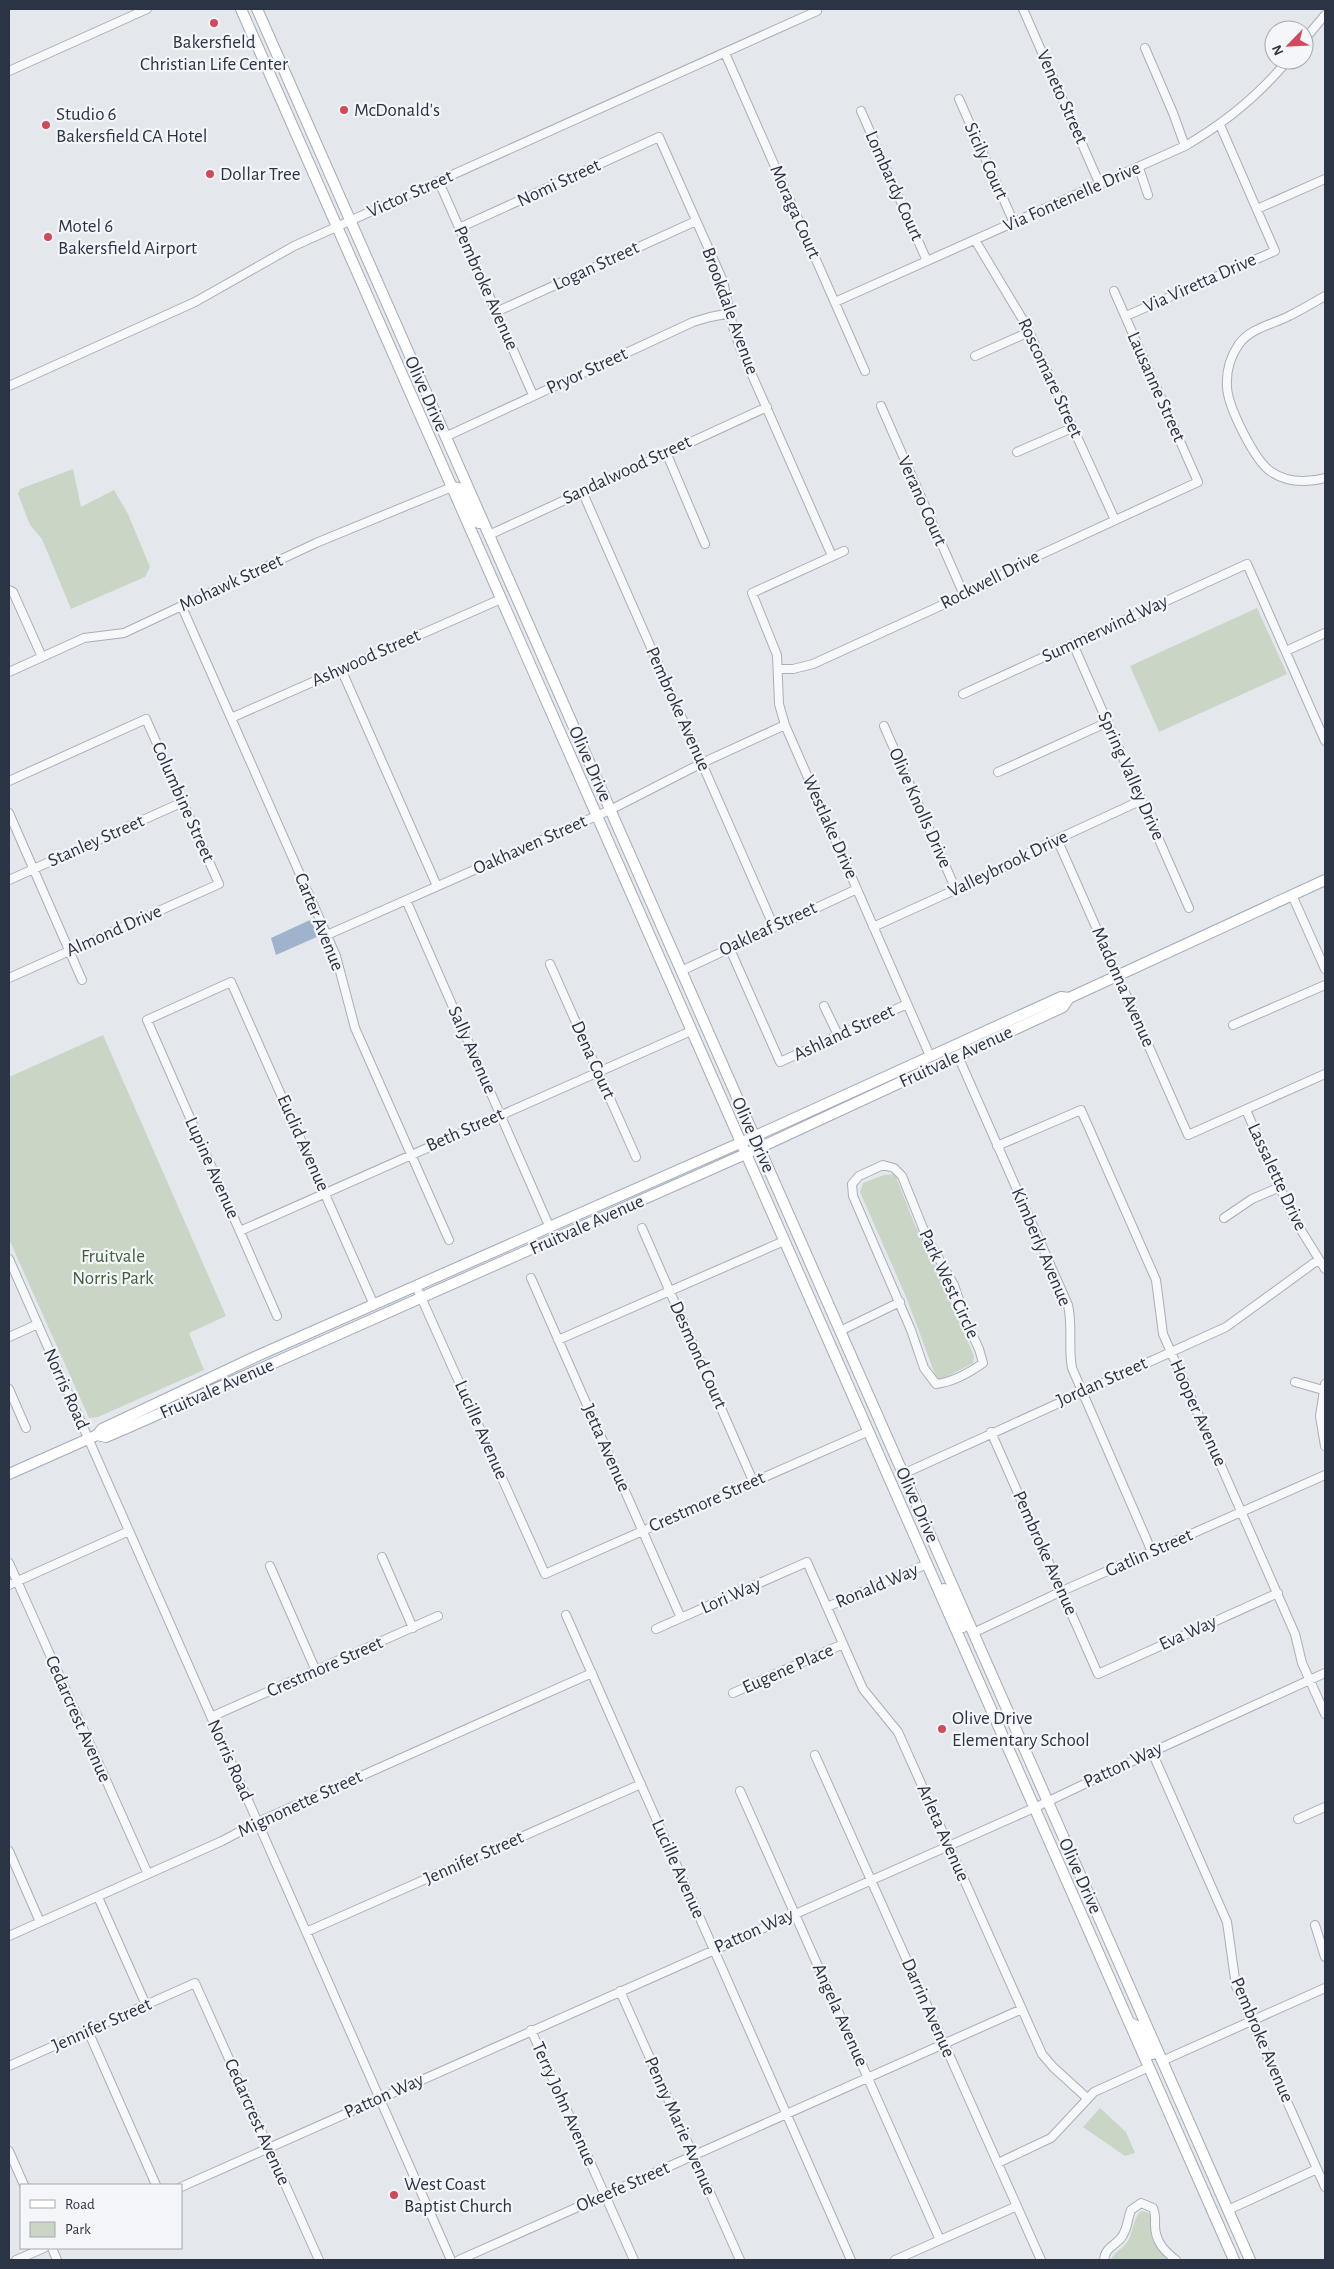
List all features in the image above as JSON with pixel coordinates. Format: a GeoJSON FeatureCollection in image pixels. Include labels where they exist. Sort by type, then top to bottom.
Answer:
{"type":"FeatureCollection","features":[{"type":"Feature","properties":{"kind":"main road","name":"Olive Drive"},"geometry":{"type":"LineString","coordinates":[[241,9],[1234,2260]]}},
{"type":"Feature","properties":{"kind":"main road","name":"Olive Drive"},"geometry":{"type":"LineString","coordinates":[[257,9],[1250,2260]]}},
{"type":"Feature","properties":{"kind":"main road"},"geometry":{"type":"LineString","coordinates":[[283,102],[305,135],[314,139]]}},
{"type":"Feature","properties":{"kind":"main road"},"geometry":{"type":"LineString","coordinates":[[452,487],[458,488],[474,519],[487,531]]}},
{"type":"Feature","properties":{"kind":"main road","name":"Fruitvale Avenue"},"geometry":{"type":"LineString","coordinates":[[9,1474],[93,1436],[102,1429],[228,1370],[754,1137],[1061,997],[1068,998],[1325,880]]}},
{"type":"Feature","properties":{"kind":"main road","name":"Fruitvale Avenue"},"geometry":{"type":"LineString","coordinates":[[93,1436],[106,1436],[759,1148],[1063,1007],[1068,998]]}},
{"type":"Feature","properties":{"kind":"main road"},"geometry":{"type":"LineString","coordinates":[[958,1056],[961,1049],[983,1032]]}},
{"type":"Feature","properties":{"kind":"main road"},"geometry":{"type":"LineString","coordinates":[[809,1293],[831,1328],[840,1331]]}},
{"type":"Feature","properties":{"kind":"main road"},"geometry":{"type":"LineString","coordinates":[[228,1370],[233,1381]]}},
{"type":"Feature","properties":{"kind":"main road"},"geometry":{"type":"LineString","coordinates":[[869,1431],[875,1434],[902,1474]]}},
{"type":"Feature","properties":{"kind":"main road"},"geometry":{"type":"LineString","coordinates":[[936,1585],[946,1590],[965,1632],[973,1633]]}},
{"type":"Feature","properties":{"kind":"main road"},"geometry":{"type":"LineString","coordinates":[[1129,2022],[1139,2027],[1153,2057],[1157,2062],[1162,2062]]}},
{"type":"Feature","properties":{"kind":"main road"},"geometry":{"type":"LineString","coordinates":[[1149,2067],[1157,2070],[1184,2110]]}},
{"type":"Feature","properties":{"kind":"main road"},"geometry":{"type":"LineString","coordinates":[[1193,2167],[1219,2207],[1228,2210]]}},
{"type":"Feature","properties":{"kind":"street"},"geometry":{"type":"LineString","coordinates":[[9,71],[147,9]]}},
{"type":"Feature","properties":{"kind":"street","name":"Veneto Street"},"geometry":{"type":"LineString","coordinates":[[1023,9],[1100,185]]}},
{"type":"Feature","properties":{"kind":"street","name":"Victor Street"},"geometry":{"type":"LineString","coordinates":[[9,386],[222,289],[280,253],[816,10]]}},
{"type":"Feature","properties":{"kind":"street"},"geometry":{"type":"LineString","coordinates":[[1314,28],[1325,15]]}},
{"type":"Feature","properties":{"kind":"street"},"geometry":{"type":"LineString","coordinates":[[1145,48],[1173,112],[1185,146]]}},
{"type":"Feature","properties":{"kind":"street","name":"Moraga Court"},"geometry":{"type":"LineString","coordinates":[[725,52],[865,371]]}},
{"type":"Feature","properties":{"kind":"street","name":"Via Fontenelle Drive"},"geometry":{"type":"LineString","coordinates":[[835,302],[1185,146],[1220,124],[1261,90],[1279,70]]}},
{"type":"Feature","properties":{"kind":"street","name":"Sicily Court"},"geometry":{"type":"LineString","coordinates":[[959,99],[1014,223]]}},
{"type":"Feature","properties":{"kind":"street","name":"Lombardy Court"},"geometry":{"type":"LineString","coordinates":[[861,111],[927,261]]}},
{"type":"Feature","properties":{"kind":"street"},"geometry":{"type":"LineString","coordinates":[[1220,124],[1257,209],[1325,179]]}},
{"type":"Feature","properties":{"kind":"street","name":"Brookdale Avenue"},"geometry":{"type":"LineString","coordinates":[[659,137],[723,281],[737,341],[832,556]]}},
{"type":"Feature","properties":{"kind":"street","name":"Nomi Street"},"geometry":{"type":"LineString","coordinates":[[459,228],[659,137]]}},
{"type":"Feature","properties":{"kind":"street"},"geometry":{"type":"LineString","coordinates":[[1139,168],[1148,195]]}},
{"type":"Feature","properties":{"kind":"street","name":"Pembroke Avenue"},"geometry":{"type":"LineString","coordinates":[[439,182],[533,395]]}},
{"type":"Feature","properties":{"kind":"street","name":"Via Viretta Drive"},"geometry":{"type":"LineString","coordinates":[[1126,316],[1275,251],[1257,209]]}},
{"type":"Feature","properties":{"kind":"street","name":"Logan Street"},"geometry":{"type":"LineString","coordinates":[[496,312],[696,220]]}},
{"type":"Feature","properties":{"kind":"street","name":"Roscomare Street"},"geometry":{"type":"LineString","coordinates":[[975,240],[1019,312],[1115,520]]}},
{"type":"Feature","properties":{"kind":"street","name":"Lausanne Street"},"geometry":{"type":"LineString","coordinates":[[1114,291],[1198,482]]}},
{"type":"Feature","properties":{"kind":"street"},"geometry":{"type":"LineString","coordinates":[[1325,296],[1300,311],[1253,331],[1240,342],[1231,357],[1227,373],[1227,390],[1251,448],[1270,471],[1283,478],[1298,482],[1313,482],[1325,478]]}},
{"type":"Feature","properties":{"kind":"street","name":"Pryor Street"},"geometry":{"type":"LineString","coordinates":[[445,437],[693,322],[731,313]]}},
{"type":"Feature","properties":{"kind":"street"},"geometry":{"type":"LineString","coordinates":[[975,356],[1029,332]]}},
{"type":"Feature","properties":{"kind":"street","name":"Verano Court"},"geometry":{"type":"LineString","coordinates":[[881,406],[964,595]]}},
{"type":"Feature","properties":{"kind":"street","name":"Sandalwood Street"},"geometry":{"type":"LineString","coordinates":[[487,531],[582,491],[767,407]]}},
{"type":"Feature","properties":{"kind":"street"},"geometry":{"type":"LineString","coordinates":[[1017,452],[1072,428]]}},
{"type":"Feature","properties":{"kind":"street"},"geometry":{"type":"LineString","coordinates":[[666,452],[705,544]]}},
{"type":"Feature","properties":{"kind":"street","name":"Rockwell Drive"},"geometry":{"type":"LineString","coordinates":[[779,669],[792,669],[813,664],[964,595],[1031,559],[1198,482]]}},
{"type":"Feature","properties":{"kind":"street","name":"Mohawk Street"},"geometry":{"type":"LineString","coordinates":[[9,672],[84,638],[124,633],[316,543],[452,487]]}},
{"type":"Feature","properties":{"kind":"street","name":"Pembroke Avenue"},"geometry":{"type":"LineString","coordinates":[[582,491],[774,927]]}},
{"type":"Feature","properties":{"kind":"street"},"geometry":{"type":"LineString","coordinates":[[832,556],[844,551]]}},
{"type":"Feature","properties":{"kind":"street","name":"Westlake Drive"},"geometry":{"type":"LineString","coordinates":[[832,556],[752,593],[774,644],[779,669],[779,704],[785,725],[930,1056]]}},
{"type":"Feature","properties":{"kind":"street","name":"Summerwind Way"},"geometry":{"type":"LineString","coordinates":[[963,694],[1248,564],[1286,651]]}},
{"type":"Feature","properties":{"kind":"street"},"geometry":{"type":"LineString","coordinates":[[9,590],[13,592],[42,658]]}},
{"type":"Feature","properties":{"kind":"street","name":"Ashwood Street"},"geometry":{"type":"LineString","coordinates":[[231,718],[501,599]]}},
{"type":"Feature","properties":{"kind":"street","name":"Carter Avenue"},"geometry":{"type":"LineString","coordinates":[[182,607],[327,935],[341,971],[352,1021],[448,1240]]}},
{"type":"Feature","properties":{"kind":"street"},"geometry":{"type":"LineString","coordinates":[[1325,633],[1286,651],[1322,727],[1325,741]]}},
{"type":"Feature","properties":{"kind":"street","name":"Spring Valley Drive"},"geometry":{"type":"LineString","coordinates":[[1073,644],[1189,908]]}},
{"type":"Feature","properties":{"kind":"street"},"geometry":{"type":"LineString","coordinates":[[341,669],[437,886]]}},
{"type":"Feature","properties":{"kind":"street","name":"Columbine Street"},"geometry":{"type":"LineString","coordinates":[[9,781],[146,719],[219,884]]}},
{"type":"Feature","properties":{"kind":"street"},"geometry":{"type":"LineString","coordinates":[[998,772],[1108,722]]}},
{"type":"Feature","properties":{"kind":"street","name":"Oakhaven Street"},"geometry":{"type":"LineString","coordinates":[[327,935],[610,810],[702,763],[785,725]]}},
{"type":"Feature","properties":{"kind":"street","name":"Olive Knolls Drive"},"geometry":{"type":"LineString","coordinates":[[884,726],[956,890]]}},
{"type":"Feature","properties":{"kind":"street","name":"Valleybrook Drive"},"geometry":{"type":"LineString","coordinates":[[874,927],[1001,869],[1057,839],[1142,800]]}},
{"type":"Feature","properties":{"kind":"street","name":"Stanley Street"},"geometry":{"type":"LineString","coordinates":[[9,880],[183,802]]}},
{"type":"Feature","properties":{"kind":"street"},"geometry":{"type":"LineString","coordinates":[[9,813],[82,980]]}},
{"type":"Feature","properties":{"kind":"street","name":"Madonna Avenue"},"geometry":{"type":"LineString","coordinates":[[1057,839],[1188,1135],[1246,1110]]}},
{"type":"Feature","properties":{"kind":"street","name":"Almond Drive"},"geometry":{"type":"LineString","coordinates":[[9,978],[219,884]]}},
{"type":"Feature","properties":{"kind":"street","name":"Oakleaf Street"},"geometry":{"type":"LineString","coordinates":[[681,970],[857,889]]}},
{"type":"Feature","properties":{"kind":"street"},"geometry":{"type":"LineString","coordinates":[[1292,895],[1325,969]]}},
{"type":"Feature","properties":{"kind":"street","name":"Sally Avenue"},"geometry":{"type":"LineString","coordinates":[[406,900],[550,1228]]}},
{"type":"Feature","properties":{"kind":"street","name":"Ashland Street"},"geometry":{"type":"LineString","coordinates":[[730,947],[780,1062],[907,1004]]}},
{"type":"Feature","properties":{"kind":"street","name":"Dena Court"},"geometry":{"type":"LineString","coordinates":[[550,964],[636,1157]]}},
{"type":"Feature","properties":{"kind":"street","name":"Euclid Avenue"},"geometry":{"type":"LineString","coordinates":[[146,1020],[231,982],[374,1305]]}},
{"type":"Feature","properties":{"kind":"street"},"geometry":{"type":"LineString","coordinates":[[1234,1025],[1325,985]]}},
{"type":"Feature","properties":{"kind":"street"},"geometry":{"type":"LineString","coordinates":[[824,1006],[838,1035]]}},
{"type":"Feature","properties":{"kind":"street","name":"Lupine Avenue"},"geometry":{"type":"LineString","coordinates":[[146,1020],[278,1316]]}},
{"type":"Feature","properties":{"kind":"street","name":"Beth Street"},"geometry":{"type":"LineString","coordinates":[[240,1231],[691,1031]]}},
{"type":"Feature","properties":{"kind":"street","name":"Kimberly Avenue"},"geometry":{"type":"LineString","coordinates":[[958,1056],[1068,1305],[1072,1326],[1070,1358],[1072,1368],[1152,1552]]}},
{"type":"Feature","properties":{"kind":"street"},"geometry":{"type":"LineString","coordinates":[[1246,1110],[1325,1074]]}},
{"type":"Feature","properties":{"kind":"street","name":"Hooper Avenue"},"geometry":{"type":"LineString","coordinates":[[997,1146],[1081,1110],[1156,1280],[1160,1299],[1161,1325],[1171,1352],[1278,1593],[1295,1634],[1299,1653],[1325,1714]]}},
{"type":"Feature","properties":{"kind":"street","name":"Lassalette Drive"},"geometry":{"type":"LineString","coordinates":[[1246,1110],[1293,1217],[1325,1269]]}},
{"type":"Feature","properties":{"kind":"street","name":"Park West Circle"},"geometry":{"type":"LineString","coordinates":[[883,1165],[894,1168],[902,1176],[928,1238],[954,1285],[983,1363],[972,1371],[947,1382],[936,1384],[924,1368],[900,1302],[853,1196],[852,1184],[859,1176],[883,1165]]}},
{"type":"Feature","properties":{"kind":"street"},"geometry":{"type":"LineString","coordinates":[[1224,1218],[1252,1199],[1280,1187]]}},
{"type":"Feature","properties":{"kind":"street","name":"Desmond Court"},"geometry":{"type":"LineString","coordinates":[[642,1228],[753,1481]]}},
{"type":"Feature","properties":{"kind":"street"},"geometry":{"type":"LineString","coordinates":[[558,1340],[784,1241]]}},
{"type":"Feature","properties":{"kind":"street","name":"Norris Road"},"geometry":{"type":"LineString","coordinates":[[9,1259],[38,1324],[93,1436],[129,1531],[451,2260]]}},
{"type":"Feature","properties":{"kind":"street","name":"Jordan Street"},"geometry":{"type":"LineString","coordinates":[[902,1474],[1234,1323],[1318,1260]]}},
{"type":"Feature","properties":{"kind":"street","name":"Jetta Avenue"},"geometry":{"type":"LineString","coordinates":[[531,1278],[681,1618]]}},
{"type":"Feature","properties":{"kind":"street","name":"Lucille Avenue"},"geometry":{"type":"LineString","coordinates":[[416,1286],[545,1574]]}},
{"type":"Feature","properties":{"kind":"street"},"geometry":{"type":"LineString","coordinates":[[840,1331],[900,1302]]}},
{"type":"Feature","properties":{"kind":"street"},"geometry":{"type":"LineString","coordinates":[[9,1337],[38,1324]]}},
{"type":"Feature","properties":{"kind":"street"},"geometry":{"type":"LineString","coordinates":[[1295,1382],[1324,1387],[1320,1416],[1325,1446]]}},
{"type":"Feature","properties":{"kind":"street"},"geometry":{"type":"LineString","coordinates":[[9,1390],[26,1428]]}},
{"type":"Feature","properties":{"kind":"street","name":"Crestmore Street"},"geometry":{"type":"LineString","coordinates":[[545,1574],[869,1431]]}},
{"type":"Feature","properties":{"kind":"street","name":"Pembroke Avenue"},"geometry":{"type":"LineString","coordinates":[[991,1432],[1098,1674]]}},
{"type":"Feature","properties":{"kind":"street","name":"Gatlin Street"},"geometry":{"type":"LineString","coordinates":[[973,1633],[1325,1476]]}},
{"type":"Feature","properties":{"kind":"street"},"geometry":{"type":"LineString","coordinates":[[9,1585],[129,1531]]}},
{"type":"Feature","properties":{"kind":"street"},"geometry":{"type":"LineString","coordinates":[[382,1557],[413,1628]]}},
{"type":"Feature","properties":{"kind":"street","name":"Lori Way"},"geometry":{"type":"LineString","coordinates":[[656,1629],[807,1562]]}},
{"type":"Feature","properties":{"kind":"street","name":"Arleta Avenue"},"geometry":{"type":"LineString","coordinates":[[807,1562],[868,1698],[887,1716],[898,1732],[1047,2062],[1087,2098]]}},
{"type":"Feature","properties":{"kind":"street","name":"Cedarcrest Avenue"},"geometry":{"type":"LineString","coordinates":[[9,1563],[148,1874]]}},
{"type":"Feature","properties":{"kind":"street","name":"Ronald Way"},"geometry":{"type":"LineString","coordinates":[[827,1608],[927,1564]]}},
{"type":"Feature","properties":{"kind":"street"},"geometry":{"type":"LineString","coordinates":[[270,1566],[316,1671]]}},
{"type":"Feature","properties":{"kind":"street","name":"Eva Way"},"geometry":{"type":"LineString","coordinates":[[1098,1674],[1278,1593]]}},
{"type":"Feature","properties":{"kind":"street","name":"Lucille Avenue"},"geometry":{"type":"LineString","coordinates":[[566,1615],[851,2260]]}},
{"type":"Feature","properties":{"kind":"street","name":"Crestmore Street"},"geometry":{"type":"LineString","coordinates":[[211,1717],[438,1616]]}},
{"type":"Feature","properties":{"kind":"street","name":"Eugene Place"},"geometry":{"type":"LineString","coordinates":[[733,1694],[844,1644]]}},
{"type":"Feature","properties":{"kind":"street","name":"Mignonette Street"},"geometry":{"type":"LineString","coordinates":[[9,1936],[222,1841],[258,1822],[592,1673]]}},
{"type":"Feature","properties":{"kind":"street","name":"Patton Way"},"geometry":{"type":"LineString","coordinates":[[182,2187],[948,1844],[1034,1808],[1325,1673]]}},
{"type":"Feature","properties":{"kind":"street","name":"Pembroke Avenue"},"geometry":{"type":"LineString","coordinates":[[1152,1752],[1227,1922],[1233,1975],[1325,2187]]}},
{"type":"Feature","properties":{"kind":"street","name":"Darrin Avenue"},"geometry":{"type":"LineString","coordinates":[[816,1755],[1041,2260]]}},
{"type":"Feature","properties":{"kind":"street","name":"Jennifer Street"},"geometry":{"type":"LineString","coordinates":[[306,1932],[641,1784]]}},
{"type":"Feature","properties":{"kind":"street","name":"Angela Avenue"},"geometry":{"type":"LineString","coordinates":[[740,1791],[940,2240]]}},
{"type":"Feature","properties":{"kind":"street"},"geometry":{"type":"LineString","coordinates":[[1298,1819],[1325,1807]]}},
{"type":"Feature","properties":{"kind":"street"},"geometry":{"type":"LineString","coordinates":[[9,1851],[40,1922]]}},
{"type":"Feature","properties":{"kind":"street"},"geometry":{"type":"LineString","coordinates":[[98,1897],[146,2005]]}},
{"type":"Feature","properties":{"kind":"street"},"geometry":{"type":"LineString","coordinates":[[1314,1925],[1325,1958]]}},
{"type":"Feature","properties":{"kind":"street","name":"Cedarcrest Avenue"},"geometry":{"type":"LineString","coordinates":[[195,1983],[269,2148],[316,2260]]}},
{"type":"Feature","properties":{"kind":"street","name":"Jennifer Street"},"geometry":{"type":"LineString","coordinates":[[9,2066],[195,1983]]}},
{"type":"Feature","properties":{"kind":"street"},"geometry":{"type":"LineString","coordinates":[[1162,2062],[1325,1988]]}},
{"type":"Feature","properties":{"kind":"street","name":"Penny Marie Avenue"},"geometry":{"type":"LineString","coordinates":[[620,1991],[740,2260]]}},
{"type":"Feature","properties":{"kind":"street"},"geometry":{"type":"LineString","coordinates":[[868,2078],[1022,2009]]}},
{"type":"Feature","properties":{"kind":"street","name":"Terry John Avenue"},"geometry":{"type":"LineString","coordinates":[[531,2030],[634,2260]]}},
{"type":"Feature","properties":{"kind":"street"},"geometry":{"type":"LineString","coordinates":[[88,2031],[156,2184]]}},
{"type":"Feature","properties":{"kind":"street"},"geometry":{"type":"LineString","coordinates":[[998,2163],[1051,2138],[1067,2123],[1087,2098],[1104,2086],[1149,2067]]}},
{"type":"Feature","properties":{"kind":"street","name":"Okeefe Street"},"geometry":{"type":"LineString","coordinates":[[459,2260],[868,2078]]}},
{"type":"Feature","properties":{"kind":"street"},"geometry":{"type":"LineString","coordinates":[[9,2151],[24,2184]]}},
{"type":"Feature","properties":{"kind":"street"},"geometry":{"type":"LineString","coordinates":[[1228,2210],[1317,2169]]}},
{"type":"Feature","properties":{"kind":"street"},"geometry":{"type":"LineString","coordinates":[[1104,2260],[1107,2250],[1117,2242],[1126,2230],[1131,2210],[1141,2203],[1153,2208],[1158,2241],[1167,2253],[1176,2260]]}},
{"type":"Feature","properties":{"kind":"street"},"geometry":{"type":"LineString","coordinates":[[895,2260],[1017,2206]]}},
{"type":"Feature","properties":{"kind":"street"},"geometry":{"type":"LineString","coordinates":[[16,2260],[42,2249]]}},
{"type":"Feature","properties":{"kind":"green space"},"geometry":{"type":"Polygon","coordinates":[[[73,469],[81,507],[114,490],[128,514],[150,567],[145,577],[71,609],[42,539],[30,525],[18,494],[20,489],[73,469]]]}},
{"type":"Feature","properties":{"kind":"green space"},"geometry":{"type":"Polygon","coordinates":[[[1257,608],[1287,674],[1159,732],[1130,666],[1257,608]]]}},
{"type":"Feature","properties":{"kind":"green space","name":"Fruitvale Norris Park"},"geometry":{"type":"Polygon","coordinates":[[[103,1035],[226,1316],[189,1333],[204,1370],[98,1417],[89,1418],[9,1239],[9,1077],[103,1035]]]}},
{"type":"Feature","properties":{"kind":"green space"},"geometry":{"type":"Polygon","coordinates":[[[895,1174],[914,1223],[933,1260],[974,1356],[973,1363],[941,1380],[936,1377],[907,1299],[860,1192],[863,1183],[884,1175],[895,1174]]]}},
{"type":"Feature","properties":{"kind":"green space"},"geometry":{"type":"Polygon","coordinates":[[[1100,2108],[1126,2132],[1135,2153],[1125,2156],[1083,2127],[1100,2108]]]}},
{"type":"Feature","properties":{"kind":"green space"},"geometry":{"type":"Polygon","coordinates":[[[1141,2211],[1149,2214],[1151,2232],[1155,2244],[1159,2251],[1169,2260],[1111,2260],[1128,2241],[1136,2217],[1141,2211]]]}},
{"type":"Feature","properties":{"kind":"water"},"geometry":{"type":"Polygon","coordinates":[[[310,920],[319,936],[276,955],[271,938],[310,920]]]}},
{"type":"Feature","properties":{"kind":"place","name":"Bakersfield Christian Life Center"},"geometry":{"type":"Point","coordinates":[214,23]}},
{"type":"Feature","properties":{"kind":"place","name":"McDonald's"},"geometry":{"type":"Point","coordinates":[344,110]}},
{"type":"Feature","properties":{"kind":"place","name":"Studio 6 Bakersfield CA Hotel"},"geometry":{"type":"Point","coordinates":[46,125]}},
{"type":"Feature","properties":{"kind":"place","name":"Dollar Tree"},"geometry":{"type":"Point","coordinates":[210,174]}},
{"type":"Feature","properties":{"kind":"place","name":"Motel 6 Bakersfield Airport"},"geometry":{"type":"Point","coordinates":[48,237]}},
{"type":"Feature","properties":{"kind":"place","name":"Olive Drive Elementary School"},"geometry":{"type":"Point","coordinates":[942,1729]}},
{"type":"Feature","properties":{"kind":"place","name":"West Coast Baptist Church"},"geometry":{"type":"Point","coordinates":[394,2195]}}]}
